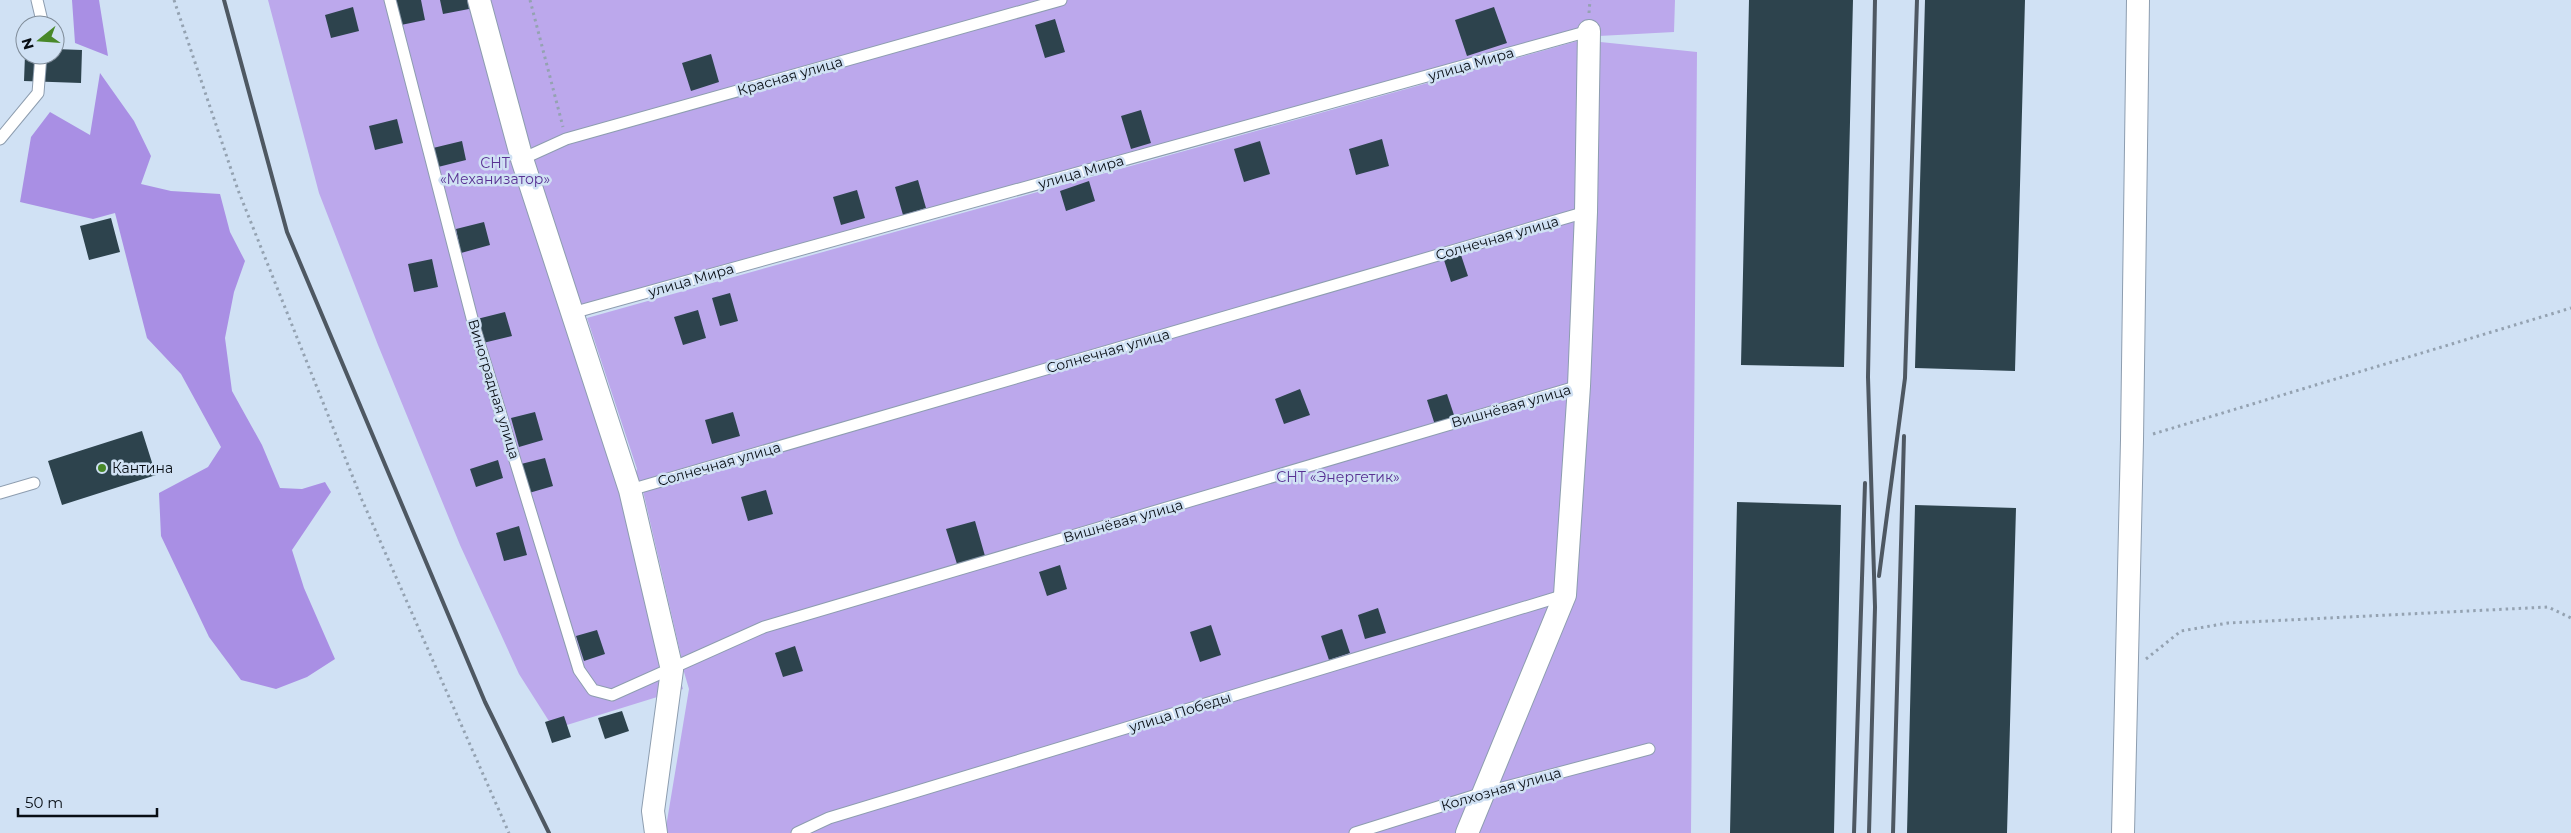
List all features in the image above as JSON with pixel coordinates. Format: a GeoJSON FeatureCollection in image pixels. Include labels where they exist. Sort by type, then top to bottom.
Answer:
{"type":"FeatureCollection","features":[{"type":"Feature","properties":{"kind":"street"},"geometry":{"type":"LineString","coordinates":[[479,0],[522,159],[630,490],[672,670],[653,811],[656,833]]}},
{"type":"Feature","properties":{"kind":"street"},"geometry":{"type":"LineString","coordinates":[[2123,833],[2132,440],[2138,0]]}},
{"type":"Feature","properties":{"kind":"street"},"geometry":{"type":"LineString","coordinates":[[1467,833],[1565,595],[1579,386],[1586,212],[1589,31]]}},
{"type":"Feature","properties":{"kind":"lane"},"geometry":{"type":"LineString","coordinates":[[37,0],[41,15]]}},
{"type":"Feature","properties":{"kind":"lane","name":"Виноградная улица"},"geometry":{"type":"LineString","coordinates":[[390,0],[474,326],[579,670],[593,690],[612,695],[672,670]]}},
{"type":"Feature","properties":{"kind":"lane","name":"Красная улица"},"geometry":{"type":"LineString","coordinates":[[522,159],[566,139],[1061,0]]}},
{"type":"Feature","properties":{"kind":"lane","name":"улица Мира"},"geometry":{"type":"LineString","coordinates":[[572,313],[1589,31]]}},
{"type":"Feature","properties":{"kind":"lane"},"geometry":{"type":"LineString","coordinates":[[0,139],[38,93],[40,65]]}},
{"type":"Feature","properties":{"kind":"lane","name":"Солнечная улица"},"geometry":{"type":"LineString","coordinates":[[630,490],[1586,212]]}},
{"type":"Feature","properties":{"kind":"lane","name":"Вишнёвая улица"},"geometry":{"type":"LineString","coordinates":[[672,670],[764,627],[1579,386]]}},
{"type":"Feature","properties":{"kind":"lane"},"geometry":{"type":"LineString","coordinates":[[0,493],[34,482]]}},
{"type":"Feature","properties":{"kind":"lane","name":"улица Победы"},"geometry":{"type":"LineString","coordinates":[[797,833],[839,815],[1565,595]]}},
{"type":"Feature","properties":{"kind":"lane","name":"Колхозная улица"},"geometry":{"type":"LineString","coordinates":[[1355,833],[1483,793],[1648,749]]}},
{"type":"Feature","properties":{"kind":"path"},"geometry":{"type":"LineString","coordinates":[[174,0],[238,190],[362,500],[509,833]]}},
{"type":"Feature","properties":{"kind":"path"},"geometry":{"type":"LineString","coordinates":[[530,0],[566,139]]}},
{"type":"Feature","properties":{"kind":"path"},"geometry":{"type":"LineString","coordinates":[[2132,440],[2571,308]]}},
{"type":"Feature","properties":{"kind":"path"},"geometry":{"type":"LineString","coordinates":[[2126,675],[2181,631],[2228,623],[2548,607],[2571,618]]}},
{"type":"Feature","properties":{"kind":"green space","name":"СНТ «Энергетик»"},"geometry":{"type":"Polygon","coordinates":[[[268,0],[1675,0],[1674,32],[1580,37],[629,302],[582,317],[631,488],[637,469],[587,318],[1581,40],[1697,52],[1691,833],[665,833],[689,689],[684,672],[674,670],[679,675],[683,689],[554,729],[519,674],[460,545],[378,345],[319,193],[268,0]],[[635,491],[673,668],[681,656],[643,491],[635,491]]]}},
{"type":"Feature","properties":{"kind":"shaded area"},"geometry":{"type":"Polygon","coordinates":[[[72,0],[99,0],[108,56],[75,43],[72,0]]]}},
{"type":"Feature","properties":{"kind":"shaded area"},"geometry":{"type":"Polygon","coordinates":[[[100,73],[134,121],[151,156],[141,184],[171,191],[220,194],[230,232],[245,261],[234,292],[225,338],[232,391],[262,445],[280,488],[302,489],[325,482],[331,492],[292,550],[304,588],[335,659],[307,677],[276,689],[241,680],[209,637],[161,536],[159,493],[208,467],[221,447],[181,374],[147,338],[115,213],[93,219],[20,202],[31,137],[50,112],[90,135],[100,73]]]}},
{"type":"Feature","properties":{"kind":"building"},"geometry":{"type":"Polygon","coordinates":[[[396,0],[421,0],[425,20],[401,25],[396,0]]]}},
{"type":"Feature","properties":{"kind":"building"},"geometry":{"type":"Polygon","coordinates":[[[440,0],[468,0],[469,9],[443,14],[440,0]]]}},
{"type":"Feature","properties":{"kind":"building"},"geometry":{"type":"Polygon","coordinates":[[[1749,0],[1853,0],[1844,367],[1741,365],[1749,0]]]}},
{"type":"Feature","properties":{"kind":"building"},"geometry":{"type":"Polygon","coordinates":[[[1925,0],[2025,0],[2015,371],[1915,368],[1925,0]]]}},
{"type":"Feature","properties":{"kind":"building"},"geometry":{"type":"Polygon","coordinates":[[[353,7],[359,31],[331,38],[325,15],[353,7]]]}},
{"type":"Feature","properties":{"kind":"building"},"geometry":{"type":"Polygon","coordinates":[[[1494,7],[1507,43],[1467,56],[1455,20],[1494,7]]]}},
{"type":"Feature","properties":{"kind":"building"},"geometry":{"type":"Polygon","coordinates":[[[1055,19],[1065,52],[1045,58],[1035,25],[1055,19]]]}},
{"type":"Feature","properties":{"kind":"building"},"geometry":{"type":"Polygon","coordinates":[[[65,49],[82,50],[81,83],[24,81],[25,65],[65,65],[65,49]]]}},
{"type":"Feature","properties":{"kind":"building"},"geometry":{"type":"Polygon","coordinates":[[[711,54],[719,82],[691,91],[682,63],[711,54]]]}},
{"type":"Feature","properties":{"kind":"building"},"geometry":{"type":"Polygon","coordinates":[[[1141,110],[1151,143],[1131,149],[1121,116],[1141,110]]]}},
{"type":"Feature","properties":{"kind":"building"},"geometry":{"type":"Polygon","coordinates":[[[397,119],[403,143],[375,150],[369,126],[397,119]]]}},
{"type":"Feature","properties":{"kind":"building"},"geometry":{"type":"Polygon","coordinates":[[[1382,139],[1389,166],[1356,175],[1349,149],[1382,139]]]}},
{"type":"Feature","properties":{"kind":"building"},"geometry":{"type":"Polygon","coordinates":[[[462,141],[466,160],[438,167],[433,148],[462,141]]]}},
{"type":"Feature","properties":{"kind":"building"},"geometry":{"type":"Polygon","coordinates":[[[1260,141],[1270,174],[1244,182],[1234,149],[1260,141]]]}},
{"type":"Feature","properties":{"kind":"building"},"geometry":{"type":"Polygon","coordinates":[[[918,180],[926,208],[903,215],[895,187],[918,180]]]}},
{"type":"Feature","properties":{"kind":"building"},"geometry":{"type":"Polygon","coordinates":[[[1089,181],[1095,201],[1066,211],[1060,191],[1089,181]]]}},
{"type":"Feature","properties":{"kind":"building"},"geometry":{"type":"Polygon","coordinates":[[[857,190],[865,218],[841,225],[833,197],[857,190]]]}},
{"type":"Feature","properties":{"kind":"building"},"geometry":{"type":"Polygon","coordinates":[[[111,218],[120,252],[89,260],[80,226],[111,218]]]}},
{"type":"Feature","properties":{"kind":"building"},"geometry":{"type":"Polygon","coordinates":[[[484,222],[490,245],[461,253],[456,229],[484,222]]]}},
{"type":"Feature","properties":{"kind":"building"},"geometry":{"type":"Polygon","coordinates":[[[1461,255],[1468,276],[1451,282],[1444,260],[1461,255]]]}},
{"type":"Feature","properties":{"kind":"building"},"geometry":{"type":"Polygon","coordinates":[[[432,259],[438,287],[414,292],[408,264],[432,259]]]}},
{"type":"Feature","properties":{"kind":"building"},"geometry":{"type":"Polygon","coordinates":[[[730,293],[738,321],[720,326],[712,298],[730,293]]]}},
{"type":"Feature","properties":{"kind":"building"},"geometry":{"type":"Polygon","coordinates":[[[698,310],[706,338],[683,345],[674,317],[698,310]]]}},
{"type":"Feature","properties":{"kind":"building"},"geometry":{"type":"Polygon","coordinates":[[[505,312],[512,336],[483,343],[477,319],[505,312]]]}},
{"type":"Feature","properties":{"kind":"building"},"geometry":{"type":"Polygon","coordinates":[[[1300,389],[1310,415],[1284,424],[1275,399],[1300,389]]]}},
{"type":"Feature","properties":{"kind":"building"},"geometry":{"type":"Polygon","coordinates":[[[1447,394],[1455,418],[1435,425],[1427,400],[1447,394]]]}},
{"type":"Feature","properties":{"kind":"building"},"geometry":{"type":"Polygon","coordinates":[[[535,412],[543,440],[519,447],[511,418],[535,412]]]}},
{"type":"Feature","properties":{"kind":"building"},"geometry":{"type":"Polygon","coordinates":[[[733,412],[740,436],[712,444],[705,420],[733,412]]]}},
{"type":"Feature","properties":{"kind":"building","name":"Кантина"},"geometry":{"type":"Polygon","coordinates":[[[142,431],[156,475],[62,505],[48,461],[142,431]]]}},
{"type":"Feature","properties":{"kind":"building"},"geometry":{"type":"Polygon","coordinates":[[[545,458],[553,486],[529,493],[521,464],[545,458]]]}},
{"type":"Feature","properties":{"kind":"building"},"geometry":{"type":"Polygon","coordinates":[[[498,460],[503,478],[476,487],[470,469],[498,460]]]}},
{"type":"Feature","properties":{"kind":"building"},"geometry":{"type":"Polygon","coordinates":[[[766,490],[773,514],[748,521],[741,497],[766,490]]]}},
{"type":"Feature","properties":{"kind":"building"},"geometry":{"type":"Polygon","coordinates":[[[1737,502],[1841,505],[1834,833],[1730,833],[1737,502]]]}},
{"type":"Feature","properties":{"kind":"building"},"geometry":{"type":"Polygon","coordinates":[[[1915,505],[2016,508],[2007,833],[1907,833],[1915,505]]]}},
{"type":"Feature","properties":{"kind":"building"},"geometry":{"type":"Polygon","coordinates":[[[975,521],[985,556],[957,564],[946,529],[975,521]]]}},
{"type":"Feature","properties":{"kind":"building"},"geometry":{"type":"Polygon","coordinates":[[[519,526],[527,555],[504,561],[496,533],[519,526]]]}},
{"type":"Feature","properties":{"kind":"building"},"geometry":{"type":"Polygon","coordinates":[[[1060,565],[1067,589],[1047,596],[1039,572],[1060,565]]]}},
{"type":"Feature","properties":{"kind":"building"},"geometry":{"type":"Polygon","coordinates":[[[1378,608],[1386,633],[1365,639],[1358,615],[1378,608]]]}},
{"type":"Feature","properties":{"kind":"building"},"geometry":{"type":"Polygon","coordinates":[[[1211,625],[1221,655],[1200,662],[1190,632],[1211,625]]]}},
{"type":"Feature","properties":{"kind":"building"},"geometry":{"type":"Polygon","coordinates":[[[1342,629],[1350,653],[1329,660],[1321,636],[1342,629]]]}},
{"type":"Feature","properties":{"kind":"building"},"geometry":{"type":"Polygon","coordinates":[[[597,630],[605,654],[584,661],[576,636],[597,630]]]}},
{"type":"Feature","properties":{"kind":"building"},"geometry":{"type":"Polygon","coordinates":[[[795,646],[803,671],[783,677],[775,653],[795,646]]]}},
{"type":"Feature","properties":{"kind":"building"},"geometry":{"type":"Polygon","coordinates":[[[622,711],[629,731],[605,739],[598,718],[622,711]]]}},
{"type":"Feature","properties":{"kind":"building"},"geometry":{"type":"Polygon","coordinates":[[[564,716],[571,737],[552,743],[545,722],[564,716]]]}},
{"type":"Feature","properties":{"kind":"railway"},"geometry":{"type":"LineString","coordinates":[[224,0],[287,232],[485,702],[549,833]]}},
{"type":"Feature","properties":{"kind":"railway"},"geometry":{"type":"LineString","coordinates":[[1869,833],[1875,607],[1868,377],[1875,0]]}},
{"type":"Feature","properties":{"kind":"railway"},"geometry":{"type":"LineString","coordinates":[[1879,576],[1905,378],[1917,0]]}},
{"type":"Feature","properties":{"kind":"railway"},"geometry":{"type":"LineString","coordinates":[[1893,833],[1904,436]]}},
{"type":"Feature","properties":{"kind":"railway"},"geometry":{"type":"LineString","coordinates":[[1854,833],[1865,483]]}},
{"type":"Feature","properties":{"kind":"place","name":"Кантина"},"geometry":{"type":"Point","coordinates":[102,468]}},
{"type":"Feature","properties":{"kind":"park label","name":"СНТ «Механизатор»"},"geometry":{"type":"Point","coordinates":[495,172]}}]}
